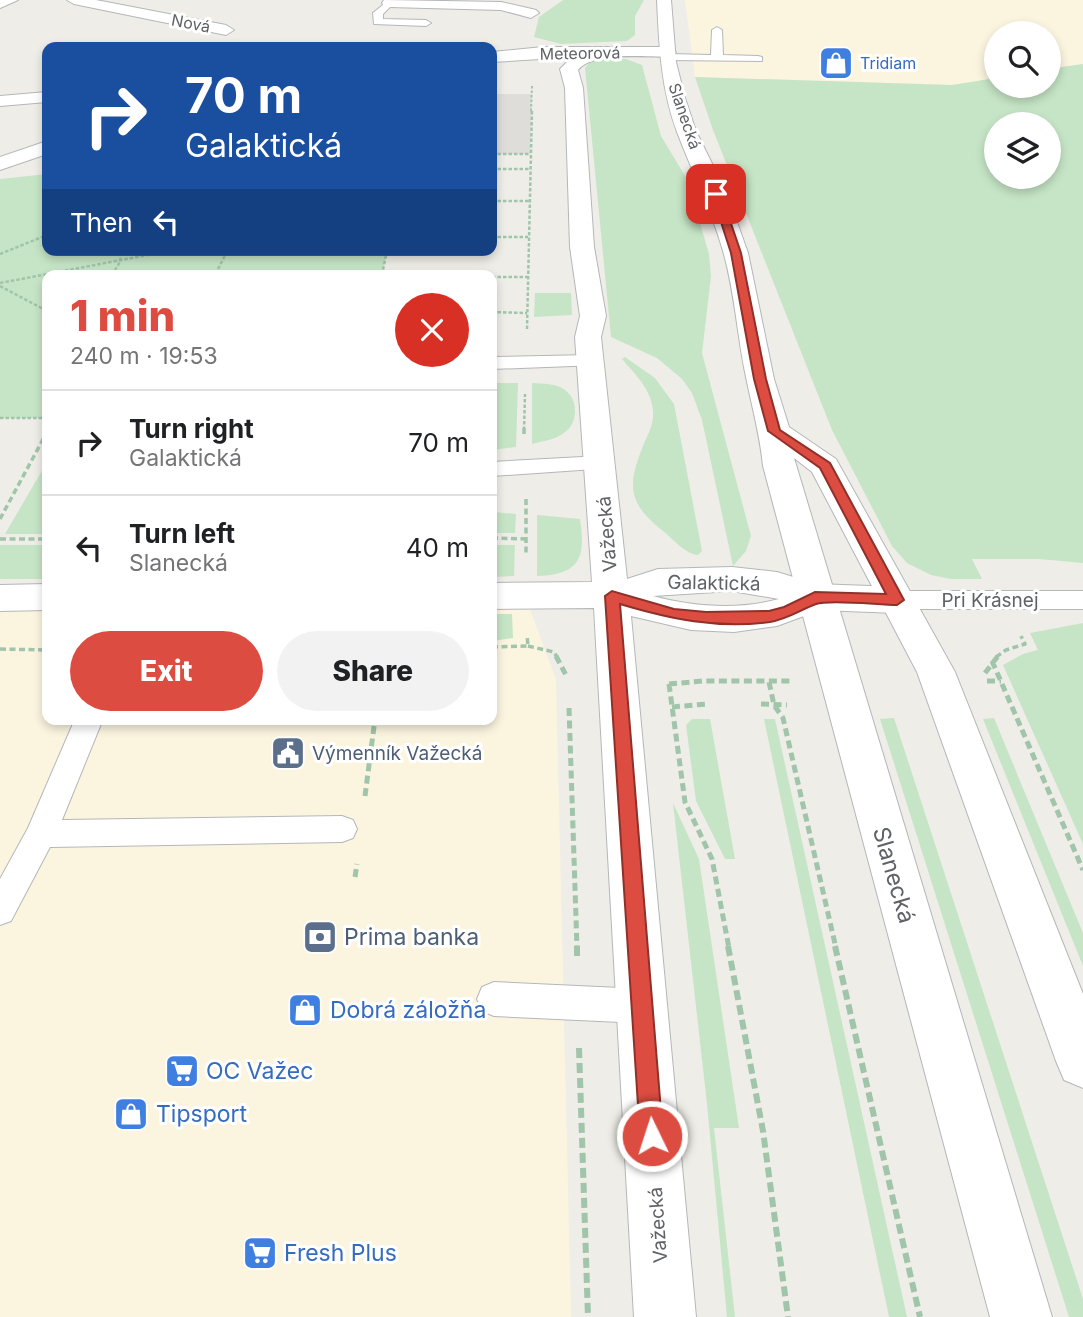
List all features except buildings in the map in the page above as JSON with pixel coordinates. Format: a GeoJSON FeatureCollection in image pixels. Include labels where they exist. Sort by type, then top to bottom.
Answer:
{"type":"FeatureCollection","features":[{"type":"Feature","properties":{"kind":"street"},"geometry":{"type":"LineString","coordinates":[[0,4],[11,0]]}},
{"type":"Feature","properties":{"kind":"street","name":"Nová"},"geometry":{"type":"LineString","coordinates":[[74,0],[226,30]]}},
{"type":"Feature","properties":{"kind":"street","name":"Slanecká"},"geometry":{"type":"LineString","coordinates":[[664,0],[668,54],[686,131],[716,194],[736,253],[760,379],[775,431],[779,467],[1021,1317]]}},
{"type":"Feature","properties":{"kind":"street"},"geometry":{"type":"LineString","coordinates":[[391,2],[501,6],[531,12],[549,4]]}},
{"type":"Feature","properties":{"kind":"street"},"geometry":{"type":"LineString","coordinates":[[531,12],[525,41],[549,74],[574,88]]}},
{"type":"Feature","properties":{"kind":"street","name":"Meteorová"},"geometry":{"type":"LineString","coordinates":[[497,55],[525,41],[605,52],[668,54]]}},
{"type":"Feature","properties":{"kind":"street","name":"Važecká"},"geometry":{"type":"LineString","coordinates":[[605,52],[585,57],[569,69],[574,88],[582,247],[593,316],[588,337],[612,596],[665,1317]]}},
{"type":"Feature","properties":{"kind":"street"},"geometry":{"type":"LineString","coordinates":[[0,101],[42,97]]}},
{"type":"Feature","properties":{"kind":"street"},"geometry":{"type":"LineString","coordinates":[[0,164],[42,149]]}},
{"type":"Feature","properties":{"kind":"street"},"geometry":{"type":"LineString","coordinates":[[775,431],[825,466],[936,672],[1083,1060]]}},
{"type":"Feature","properties":{"kind":"street","name":"Galaktická"},"geometry":{"type":"LineString","coordinates":[[497,596],[612,596],[674,615],[706,617],[769,616],[788,612],[815,597],[897,600]]}},
{"type":"Feature","properties":{"kind":"street"},"geometry":{"type":"LineString","coordinates":[[0,598],[42,597]]}},
{"type":"Feature","properties":{"kind":"lane"},"geometry":{"type":"LineString","coordinates":[[391,2],[379,13],[378,22],[426,23]]}},
{"type":"Feature","properties":{"kind":"lane"},"geometry":{"type":"LineString","coordinates":[[717,30],[717,58]]}},
{"type":"Feature","properties":{"kind":"lane"},"geometry":{"type":"LineString","coordinates":[[668,54],[758,59]]}},
{"type":"Feature","properties":{"kind":"lane"},"geometry":{"type":"LineString","coordinates":[[497,363],[591,361]]}},
{"type":"Feature","properties":{"kind":"lane"},"geometry":{"type":"LineString","coordinates":[[497,469],[601,463]]}},
{"type":"Feature","properties":{"kind":"lane","name":"Pri Krásnej"},"geometry":{"type":"LineString","coordinates":[[897,600],[1083,600]]}},
{"type":"Feature","properties":{"kind":"lane"},"geometry":{"type":"LineString","coordinates":[[0,910],[41,834],[86,725]]}},
{"type":"Feature","properties":{"kind":"lane"},"geometry":{"type":"LineString","coordinates":[[41,834],[342,829]]}},
{"type":"Feature","properties":{"kind":"lane"},"geometry":{"type":"LineString","coordinates":[[494,999],[642,1006]]}},
{"type":"Feature","properties":{"kind":"path"},"geometry":{"type":"LineString","coordinates":[[497,154],[530,155]]}},
{"type":"Feature","properties":{"kind":"path"},"geometry":{"type":"LineString","coordinates":[[497,169],[530,169]]}},
{"type":"Feature","properties":{"kind":"path"},"geometry":{"type":"LineString","coordinates":[[497,201],[529,201]]}},
{"type":"Feature","properties":{"kind":"path"},"geometry":{"type":"LineString","coordinates":[[0,254],[42,237]]}},
{"type":"Feature","properties":{"kind":"path"},"geometry":{"type":"LineString","coordinates":[[497,237],[528,237]]}},
{"type":"Feature","properties":{"kind":"path"},"geometry":{"type":"LineString","coordinates":[[119,256],[121,260]]}},
{"type":"Feature","properties":{"kind":"path"},"geometry":{"type":"LineString","coordinates":[[73,270],[142,256]]}},
{"type":"Feature","properties":{"kind":"path"},"geometry":{"type":"LineString","coordinates":[[218,269],[225,256]]}},
{"type":"Feature","properties":{"kind":"path"},"geometry":{"type":"LineString","coordinates":[[115,270],[121,260]]}},
{"type":"Feature","properties":{"kind":"path"},"geometry":{"type":"LineString","coordinates":[[0,285],[42,276]]}},
{"type":"Feature","properties":{"kind":"path"},"geometry":{"type":"LineString","coordinates":[[497,277],[528,277]]}},
{"type":"Feature","properties":{"kind":"path"},"geometry":{"type":"LineString","coordinates":[[0,285],[42,308]]}},
{"type":"Feature","properties":{"kind":"path"},"geometry":{"type":"LineString","coordinates":[[497,313],[527,313]]}},
{"type":"Feature","properties":{"kind":"path"},"geometry":{"type":"LineString","coordinates":[[0,418],[42,418]]}},
{"type":"Feature","properties":{"kind":"path"},"geometry":{"type":"LineString","coordinates":[[0,519],[42,441]]}},
{"type":"Feature","properties":{"kind":"path"},"geometry":{"type":"LineString","coordinates":[[497,538],[526,539]]}},
{"type":"Feature","properties":{"kind":"path"},"geometry":{"type":"LineString","coordinates":[[0,539],[42,539]]}},
{"type":"Feature","properties":{"kind":"path"},"geometry":{"type":"LineString","coordinates":[[983,690],[985,671],[992,660],[1007,649],[1025,644],[1020,635]]}},
{"type":"Feature","properties":{"kind":"path"},"geometry":{"type":"LineString","coordinates":[[528,646],[554,652],[567,674],[568,685]]}},
{"type":"Feature","properties":{"kind":"path"},"geometry":{"type":"LineString","coordinates":[[0,649],[42,650]]}},
{"type":"Feature","properties":{"kind":"path"},"geometry":{"type":"LineString","coordinates":[[992,660],[1083,870]]}},
{"type":"Feature","properties":{"kind":"path"},"geometry":{"type":"LineString","coordinates":[[658,684],[782,681]]}},
{"type":"Feature","properties":{"kind":"path"},"geometry":{"type":"LineString","coordinates":[[769,682],[774,705],[783,719],[920,1317]]}},
{"type":"Feature","properties":{"kind":"path"},"geometry":{"type":"LineString","coordinates":[[669,684],[685,802],[712,859],[715,873],[763,1130],[788,1317]]}},
{"type":"Feature","properties":{"kind":"path"},"geometry":{"type":"LineString","coordinates":[[568,696],[569,708],[581,708]]}},
{"type":"Feature","properties":{"kind":"path"},"geometry":{"type":"LineString","coordinates":[[761,704],[787,705]]}},
{"type":"Feature","properties":{"kind":"path"},"geometry":{"type":"LineString","coordinates":[[661,708],[707,705]]}},
{"type":"Feature","properties":{"kind":"shaded area"},"geometry":{"type":"Polygon","coordinates":[[[685,0],[1083,0],[1083,64],[1061,67],[1061,21],[984,21],[984,80],[952,85],[695,77],[685,0]]]}},
{"type":"Feature","properties":{"kind":"shaded area"},"geometry":{"type":"Polygon","coordinates":[[[497,94],[532,94],[530,154],[497,154],[497,94]]]}},
{"type":"Feature","properties":{"kind":"shaded area"},"geometry":{"type":"Polygon","coordinates":[[[497,596],[525,596],[556,680],[571,1317],[0,1317],[0,598],[42,597],[42,725],[497,725],[497,596]]]}},
{"type":"Feature","properties":{"kind":"green space"},"geometry":{"type":"Polygon","coordinates":[[[563,0],[644,0],[635,16],[635,35],[627,41],[561,44],[534,37],[539,17],[563,0]]]}},
{"type":"Feature","properties":{"kind":"green space"},"geometry":{"type":"Polygon","coordinates":[[[606,58],[626,59],[642,65],[661,136],[687,179],[709,254],[711,276],[702,353],[751,536],[746,551],[733,566],[702,420],[692,393],[682,379],[657,358],[611,337],[585,68],[589,63],[606,58]]]}},
{"type":"Feature","properties":{"kind":"green space"},"geometry":{"type":"Polygon","coordinates":[[[1083,64],[1083,563],[1039,559],[972,559],[982,579],[951,579],[931,575],[907,563],[892,546],[832,430],[713,130],[695,77],[952,85],[984,80],[984,98],[1061,98],[1061,67],[1083,64]]]}},
{"type":"Feature","properties":{"kind":"green space"},"geometry":{"type":"Polygon","coordinates":[[[42,175],[42,256],[386,256],[383,270],[42,270],[42,418],[0,418],[0,179],[42,175]]]}},
{"type":"Feature","properties":{"kind":"green space"},"geometry":{"type":"Polygon","coordinates":[[[535,293],[571,293],[572,315],[534,317],[535,293]]]}},
{"type":"Feature","properties":{"kind":"green space"},"geometry":{"type":"Polygon","coordinates":[[[625,357],[655,378],[674,404],[702,551],[698,555],[688,552],[675,542],[651,520],[636,500],[633,490],[635,469],[651,426],[653,410],[646,389],[622,359],[625,357]]]}},
{"type":"Feature","properties":{"kind":"green space"},"geometry":{"type":"Polygon","coordinates":[[[497,383],[518,383],[516,447],[497,449],[497,383]]]}},
{"type":"Feature","properties":{"kind":"green space"},"geometry":{"type":"Polygon","coordinates":[[[532,383],[554,385],[565,390],[573,400],[575,412],[572,424],[564,433],[532,444],[532,383]]]}},
{"type":"Feature","properties":{"kind":"green space"},"geometry":{"type":"Polygon","coordinates":[[[42,471],[42,534],[5,534],[42,471]]]}},
{"type":"Feature","properties":{"kind":"green space"},"geometry":{"type":"Polygon","coordinates":[[[497,512],[516,514],[515,533],[497,533],[497,512]]]}},
{"type":"Feature","properties":{"kind":"green space"},"geometry":{"type":"Polygon","coordinates":[[[537,515],[580,519],[582,544],[577,562],[571,568],[551,575],[537,576],[537,515]]]}},
{"type":"Feature","properties":{"kind":"green space"},"geometry":{"type":"Polygon","coordinates":[[[0,545],[42,545],[42,579],[0,579],[0,545]]]}},
{"type":"Feature","properties":{"kind":"green space"},"geometry":{"type":"Polygon","coordinates":[[[497,545],[515,545],[514,576],[497,577],[497,545]]]}},
{"type":"Feature","properties":{"kind":"green space"},"geometry":{"type":"Polygon","coordinates":[[[497,614],[512,614],[513,638],[497,640],[497,614]]]}},
{"type":"Feature","properties":{"kind":"green space"},"geometry":{"type":"Polygon","coordinates":[[[1083,623],[1083,844],[1003,665],[1023,654],[1038,650],[1030,633],[1083,623]]]}},
{"type":"Feature","properties":{"kind":"green space"},"geometry":{"type":"Polygon","coordinates":[[[894,718],[1083,1299],[1083,1317],[1069,1317],[880,719],[894,718]]]}},
{"type":"Feature","properties":{"kind":"green space"},"geometry":{"type":"Polygon","coordinates":[[[994,718],[1083,933],[1083,966],[983,719],[994,718]]]}},
{"type":"Feature","properties":{"kind":"green space"},"geometry":{"type":"Polygon","coordinates":[[[692,719],[710,719],[735,859],[725,859],[696,801],[686,725],[692,719]]]}},
{"type":"Feature","properties":{"kind":"green space"},"geometry":{"type":"Polygon","coordinates":[[[764,719],[775,719],[907,1317],[889,1317],[764,719]]]}},
{"type":"Feature","properties":{"kind":"green space"},"geometry":{"type":"Polygon","coordinates":[[[673,803],[699,859],[739,1128],[714,1128],[735,1317],[727,1317],[707,1104],[673,803]]]}},
{"type":"Feature","properties":{"kind":"place","name":"Tridiam"},"geometry":{"type":"Point","coordinates":[836,63]}},
{"type":"Feature","properties":{"kind":"place","name":"Výmenník Važecká"},"geometry":{"type":"Point","coordinates":[288,753]}},
{"type":"Feature","properties":{"kind":"place","name":"Prima banka"},"geometry":{"type":"Point","coordinates":[320,937]}},
{"type":"Feature","properties":{"kind":"place","name":"Dobrá záložňa"},"geometry":{"type":"Point","coordinates":[305,1010]}},
{"type":"Feature","properties":{"kind":"place","name":"OC Važec"},"geometry":{"type":"Point","coordinates":[182,1071]}},
{"type":"Feature","properties":{"kind":"place","name":"Tipsport"},"geometry":{"type":"Point","coordinates":[131,1114]}},
{"type":"Feature","properties":{"kind":"place","name":"Fresh Plus"},"geometry":{"type":"Point","coordinates":[260,1253]}},
{"type":"Feature","properties":{"kind":"route"},"geometry":{"type":"LineString","coordinates":[[652,1136],[612,596],[674,615],[756,618],[788,612],[815,597],[897,600],[825,466],[775,431],[760,379],[736,253],[716,194]]}}]}
